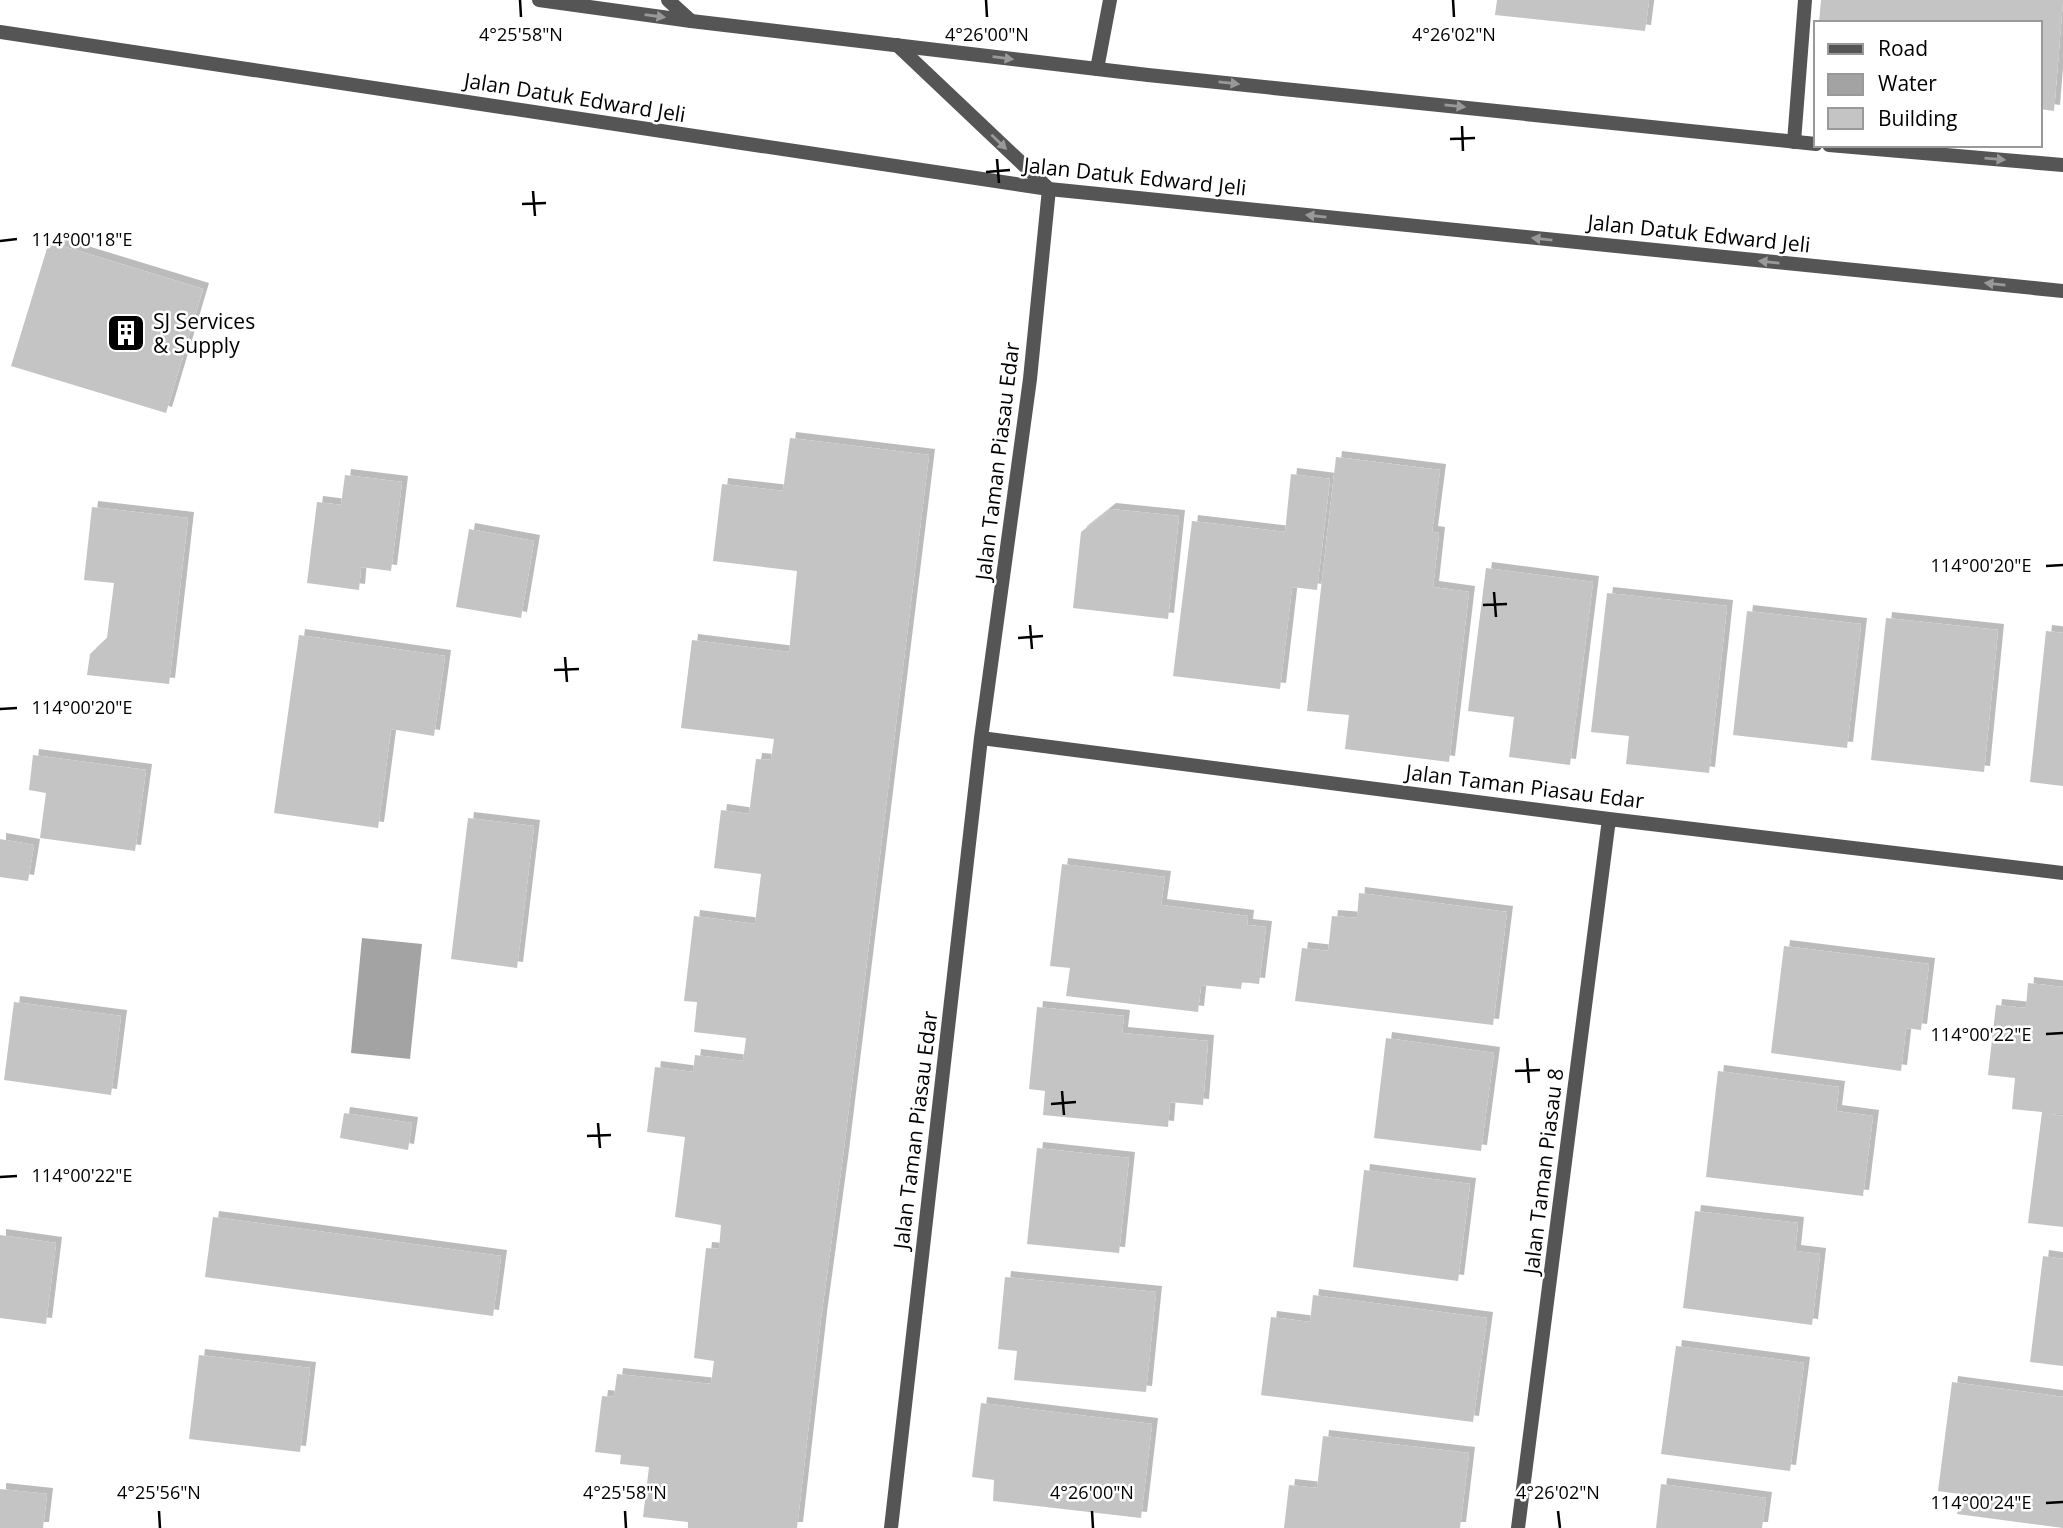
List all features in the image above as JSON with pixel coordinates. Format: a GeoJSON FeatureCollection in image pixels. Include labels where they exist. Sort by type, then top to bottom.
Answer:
{"type":"FeatureCollection","features":[{"type":"Feature","properties":{"kind":"street"},"geometry":{"type":"LineString","coordinates":[[539,0],[691,21],[1097,69],[1814,144]]}},
{"type":"Feature","properties":{"kind":"street"},"geometry":{"type":"LineString","coordinates":[[668,0],[691,21]]}},
{"type":"Feature","properties":{"kind":"street"},"geometry":{"type":"LineString","coordinates":[[1097,69],[1110,0]]}},
{"type":"Feature","properties":{"kind":"street"},"geometry":{"type":"LineString","coordinates":[[1794,142],[1805,0]]}},
{"type":"Feature","properties":{"kind":"street","name":"Jalan Datuk Edward Jeli"},"geometry":{"type":"LineString","coordinates":[[0,32],[1049,189],[2063,291]]}},
{"type":"Feature","properties":{"kind":"street"},"geometry":{"type":"LineString","coordinates":[[897,45],[1049,189]]}},
{"type":"Feature","properties":{"kind":"street"},"geometry":{"type":"LineString","coordinates":[[1852,147],[2063,165]]}},
{"type":"Feature","properties":{"kind":"street","name":"Jalan Taman Piasau Edar"},"geometry":{"type":"LineString","coordinates":[[891,1528],[981,738],[1030,379],[1049,189]]}},
{"type":"Feature","properties":{"kind":"street","name":"Jalan Taman Piasau Edar"},"geometry":{"type":"LineString","coordinates":[[981,738],[1609,819],[2063,873]]}},
{"type":"Feature","properties":{"kind":"street","name":"Jalan Taman Piasau 8"},"geometry":{"type":"LineString","coordinates":[[1518,1528],[1609,819]]}},
{"type":"Feature","properties":{"kind":"water"},"geometry":{"type":"Polygon","coordinates":[[[362,938],[422,944],[410,1059],[351,1053],[362,938]]]}},
{"type":"Feature","properties":{"kind":"building"},"geometry":{"type":"Polygon","coordinates":[[[1497,0],[1649,0],[1645,31],[1495,15],[1497,0]]]}},
{"type":"Feature","properties":{"kind":"building"},"geometry":{"type":"Polygon","coordinates":[[[1821,0],[2063,0],[2054,111],[2042,109],[2042,21],[1819,21],[1821,0]]]}},
{"type":"Feature","properties":{"kind":"building","name":"SJ Services & Supply"},"geometry":{"type":"Polygon","coordinates":[[[49,242],[203,289],[166,413],[11,366],[49,242]]]}},
{"type":"Feature","properties":{"kind":"building"},"geometry":{"type":"Polygon","coordinates":[[[790,438],[929,455],[797,1528],[688,1528],[688,1522],[643,1517],[649,1467],[620,1464],[621,1455],[595,1452],[602,1396],[614,1397],[617,1374],[711,1384],[714,1361],[694,1358],[706,1248],[719,1249],[721,1225],[675,1217],[685,1137],[647,1132],[655,1067],[693,1072],[695,1055],[743,1061],[746,1038],[694,1032],[697,1002],[684,1001],[694,916],[755,924],[761,874],[714,868],[721,810],[749,814],[756,759],[771,760],[774,739],[681,728],[692,640],[789,652],[797,571],[713,561],[722,484],[783,491],[790,438]]]}},
{"type":"Feature","properties":{"kind":"building"},"geometry":{"type":"Polygon","coordinates":[[[1336,457],[1440,470],[1432,532],[1439,533],[1433,587],[1469,592],[1449,762],[1345,749],[1349,715],[1307,711],[1336,457]]]}},
{"type":"Feature","properties":{"kind":"building"},"geometry":{"type":"Polygon","coordinates":[[[1291,474],[1330,479],[1317,590],[1292,587],[1280,689],[1173,676],[1192,521],[1285,532],[1291,474]]]}},
{"type":"Feature","properties":{"kind":"building"},"geometry":{"type":"Polygon","coordinates":[[[345,475],[402,482],[391,571],[361,567],[359,590],[307,583],[317,502],[341,505],[345,475]]]}},
{"type":"Feature","properties":{"kind":"building"},"geometry":{"type":"Polygon","coordinates":[[[92,507],[188,518],[169,684],[87,675],[90,654],[107,638],[114,583],[84,580],[92,507]]]}},
{"type":"Feature","properties":{"kind":"building"},"geometry":{"type":"Polygon","coordinates":[[[1110,509],[1179,516],[1168,619],[1073,608],[1081,532],[1110,509]]]}},
{"type":"Feature","properties":{"kind":"building"},"geometry":{"type":"Polygon","coordinates":[[[469,529],[534,541],[521,618],[456,607],[469,529]]]}},
{"type":"Feature","properties":{"kind":"building"},"geometry":{"type":"Polygon","coordinates":[[[1486,568],[1593,582],[1570,765],[1509,757],[1514,717],[1468,711],[1486,568]]]}},
{"type":"Feature","properties":{"kind":"building"},"geometry":{"type":"Polygon","coordinates":[[[1607,593],[1727,606],[1709,773],[1626,764],[1629,736],[1591,732],[1607,593]]]}},
{"type":"Feature","properties":{"kind":"building"},"geometry":{"type":"Polygon","coordinates":[[[1747,611],[1861,624],[1847,748],[1733,735],[1747,611]]]}},
{"type":"Feature","properties":{"kind":"building"},"geometry":{"type":"Polygon","coordinates":[[[1886,618],[1998,630],[1984,772],[1871,760],[1886,618]]]}},
{"type":"Feature","properties":{"kind":"building"},"geometry":{"type":"Polygon","coordinates":[[[2046,631],[2063,633],[2063,786],[2030,782],[2046,631]]]}},
{"type":"Feature","properties":{"kind":"building"},"geometry":{"type":"Polygon","coordinates":[[[299,635],[445,656],[434,736],[391,729],[378,828],[274,813],[299,635]]]}},
{"type":"Feature","properties":{"kind":"building"},"geometry":{"type":"Polygon","coordinates":[[[33,755],[146,770],[135,851],[40,838],[46,793],[29,790],[33,755]]]}},
{"type":"Feature","properties":{"kind":"building"},"geometry":{"type":"Polygon","coordinates":[[[468,818],[534,826],[517,968],[451,959],[468,818]]]}},
{"type":"Feature","properties":{"kind":"building"},"geometry":{"type":"Polygon","coordinates":[[[0,839],[34,845],[28,881],[0,877],[0,839]]]}},
{"type":"Feature","properties":{"kind":"building"},"geometry":{"type":"Polygon","coordinates":[[[1062,864],[1165,877],[1161,905],[1248,916],[1247,925],[1266,927],[1259,984],[1242,982],[1241,989],[1201,985],[1198,1012],[1066,996],[1070,968],[1050,966],[1062,864]]]}},
{"type":"Feature","properties":{"kind":"building"},"geometry":{"type":"Polygon","coordinates":[[[1359,893],[1507,912],[1493,1025],[1295,1001],[1302,948],[1328,951],[1332,916],[1357,918],[1359,893]]]}},
{"type":"Feature","properties":{"kind":"building"},"geometry":{"type":"Polygon","coordinates":[[[1784,946],[1929,964],[1921,1030],[1906,1028],[1901,1071],[1771,1053],[1784,946]]]}},
{"type":"Feature","properties":{"kind":"building"},"geometry":{"type":"Polygon","coordinates":[[[2028,983],[2063,987],[2063,1114],[2050,1114],[2063,1116],[2063,1227],[2028,1223],[2042,1112],[2012,1109],[2015,1078],[1988,1075],[1996,1005],[2026,1008],[2028,983]]]}},
{"type":"Feature","properties":{"kind":"building"},"geometry":{"type":"Polygon","coordinates":[[[14,1002],[121,1016],[111,1095],[4,1080],[14,1002]]]}},
{"type":"Feature","properties":{"kind":"building"},"geometry":{"type":"Polygon","coordinates":[[[1037,1007],[1124,1016],[1122,1033],[1208,1041],[1203,1105],[1170,1102],[1168,1127],[1043,1115],[1045,1091],[1029,1089],[1037,1007]]]}},
{"type":"Feature","properties":{"kind":"building"},"geometry":{"type":"Polygon","coordinates":[[[1386,1038],[1494,1053],[1481,1151],[1374,1138],[1386,1038]]]}},
{"type":"Feature","properties":{"kind":"building"},"geometry":{"type":"Polygon","coordinates":[[[1718,1071],[1839,1087],[1836,1111],[1873,1116],[1863,1196],[1706,1177],[1718,1071]]]}},
{"type":"Feature","properties":{"kind":"building"},"geometry":{"type":"Polygon","coordinates":[[[344,1113],[412,1123],[408,1150],[340,1138],[344,1113]]]}},
{"type":"Feature","properties":{"kind":"building"},"geometry":{"type":"Polygon","coordinates":[[[1037,1148],[1129,1158],[1119,1253],[1027,1244],[1037,1148]]]}},
{"type":"Feature","properties":{"kind":"building"},"geometry":{"type":"Polygon","coordinates":[[[1364,1170],[1470,1184],[1458,1281],[1353,1267],[1364,1170]]]}},
{"type":"Feature","properties":{"kind":"building"},"geometry":{"type":"Polygon","coordinates":[[[1695,1211],[1798,1223],[1795,1251],[1820,1254],[1812,1325],[1683,1308],[1695,1211]]]}},
{"type":"Feature","properties":{"kind":"building"},"geometry":{"type":"Polygon","coordinates":[[[213,1217],[501,1256],[493,1316],[205,1277],[213,1217]]]}},
{"type":"Feature","properties":{"kind":"building"},"geometry":{"type":"Polygon","coordinates":[[[0,1235],[56,1243],[46,1324],[0,1318],[0,1235]]]}},
{"type":"Feature","properties":{"kind":"building"},"geometry":{"type":"Polygon","coordinates":[[[2043,1256],[2063,1259],[2063,1366],[2030,1362],[2043,1256]]]}},
{"type":"Feature","properties":{"kind":"building"},"geometry":{"type":"Polygon","coordinates":[[[1005,1277],[1156,1292],[1146,1392],[1014,1380],[1017,1351],[998,1349],[1005,1277]]]}},
{"type":"Feature","properties":{"kind":"building"},"geometry":{"type":"Polygon","coordinates":[[[1313,1295],[1487,1318],[1473,1422],[1261,1395],[1271,1317],[1310,1322],[1313,1295]]]}},
{"type":"Feature","properties":{"kind":"building"},"geometry":{"type":"Polygon","coordinates":[[[1676,1346],[1804,1363],[1790,1471],[1661,1454],[1676,1346]]]}},
{"type":"Feature","properties":{"kind":"building"},"geometry":{"type":"Polygon","coordinates":[[[199,1355],[310,1368],[300,1452],[189,1439],[199,1355]]]}},
{"type":"Feature","properties":{"kind":"building"},"geometry":{"type":"Polygon","coordinates":[[[1952,1382],[2063,1397],[2063,1528],[1957,1514],[1960,1494],[1938,1491],[1952,1382]]]}},
{"type":"Feature","properties":{"kind":"building"},"geometry":{"type":"Polygon","coordinates":[[[981,1403],[1152,1424],[1141,1518],[993,1501],[994,1480],[972,1477],[981,1403]]]}},
{"type":"Feature","properties":{"kind":"building"},"geometry":{"type":"Polygon","coordinates":[[[1323,1436],[1469,1453],[1460,1528],[1284,1528],[1289,1485],[1317,1488],[1323,1436]]]}},
{"type":"Feature","properties":{"kind":"building"},"geometry":{"type":"Polygon","coordinates":[[[1661,1484],[1766,1498],[1762,1528],[1656,1528],[1661,1484]]]}},
{"type":"Feature","properties":{"kind":"building"},"geometry":{"type":"Polygon","coordinates":[[[0,1489],[47,1494],[43,1528],[0,1528],[0,1489]]]}},
{"type":"Feature","properties":{"kind":"place","name":"SJ Services & Supply"},"geometry":{"type":"Point","coordinates":[126,333]}}]}
